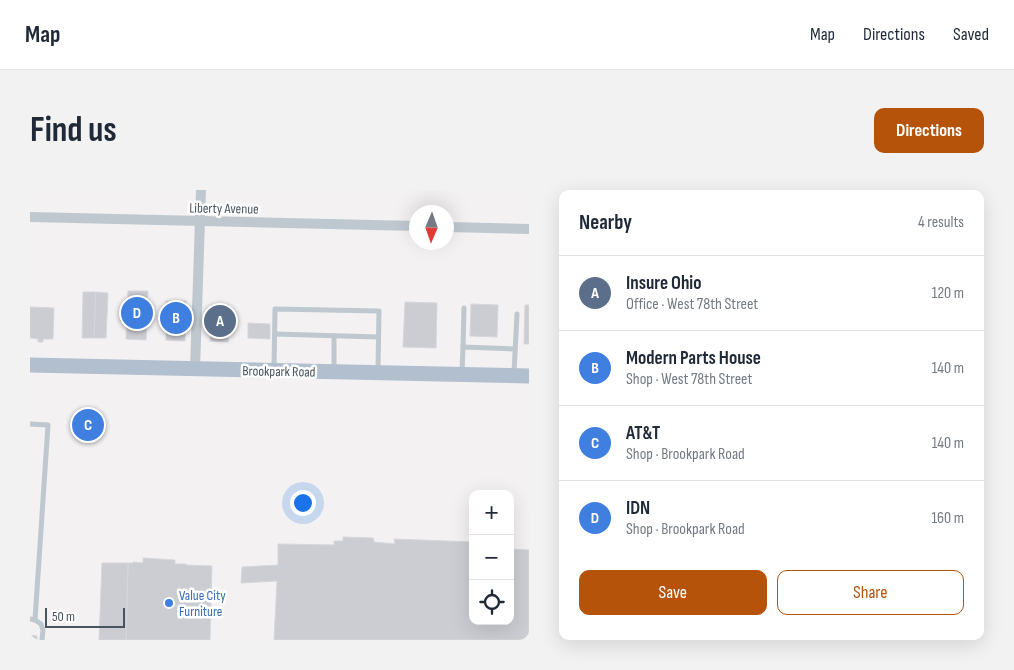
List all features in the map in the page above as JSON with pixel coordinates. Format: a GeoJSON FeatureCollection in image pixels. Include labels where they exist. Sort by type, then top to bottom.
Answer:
{"type":"FeatureCollection","features":[{"type":"Feature","properties":{"kind":"main road","name":"Brookpark Road"},"geometry":{"type":"LineString","coordinates":[[30,365],[522,376]]}},
{"type":"Feature","properties":{"kind":"street"},"geometry":{"type":"LineString","coordinates":[[195,368],[201,190]]}},
{"type":"Feature","properties":{"kind":"street","name":"Liberty Avenue"},"geometry":{"type":"LineString","coordinates":[[30,217],[409,226]]}},
{"type":"Feature","properties":{"kind":"street"},"geometry":{"type":"LineString","coordinates":[[454,227],[529,228]]}},
{"type":"Feature","properties":{"kind":"lane"},"geometry":{"type":"LineString","coordinates":[[462,375],[464,308]]}},
{"type":"Feature","properties":{"kind":"lane"},"geometry":{"type":"LineString","coordinates":[[274,370],[275,309],[379,311],[378,373]]}},
{"type":"Feature","properties":{"kind":"lane"},"geometry":{"type":"LineString","coordinates":[[517,314],[515,349],[522,376]]}},
{"type":"Feature","properties":{"kind":"lane"},"geometry":{"type":"LineString","coordinates":[[275,334],[378,337]]}},
{"type":"Feature","properties":{"kind":"lane"},"geometry":{"type":"LineString","coordinates":[[334,336],[334,372]]}},
{"type":"Feature","properties":{"kind":"lane"},"geometry":{"type":"LineString","coordinates":[[463,347],[515,349]]}},
{"type":"Feature","properties":{"kind":"lane"},"geometry":{"type":"LineString","coordinates":[[30,424],[48,425],[32,619],[41,624],[43,630],[42,640]]}},
{"type":"Feature","properties":{"kind":"building"},"geometry":{"type":"Polygon","coordinates":[[[128,291],[148,291],[146,340],[126,339],[128,291]]]}},
{"type":"Feature","properties":{"kind":"building"},"geometry":{"type":"Polygon","coordinates":[[[83,292],[96,292],[94,338],[82,338],[83,292]]]}},
{"type":"Feature","properties":{"kind":"building"},"geometry":{"type":"Polygon","coordinates":[[[96,292],[108,293],[106,338],[94,338],[96,292]]]}},
{"type":"Feature","properties":{"kind":"building"},"geometry":{"type":"Polygon","coordinates":[[[166,301],[186,301],[185,341],[166,340],[166,301]]]}},
{"type":"Feature","properties":{"kind":"building"},"geometry":{"type":"Polygon","coordinates":[[[405,302],[437,303],[436,348],[403,347],[405,302]]]}},
{"type":"Feature","properties":{"kind":"building"},"geometry":{"type":"Polygon","coordinates":[[[471,304],[498,305],[497,337],[470,336],[471,304]]]}},
{"type":"Feature","properties":{"kind":"building"},"geometry":{"type":"Polygon","coordinates":[[[211,305],[229,305],[228,342],[210,341],[211,305]]]}},
{"type":"Feature","properties":{"kind":"building"},"geometry":{"type":"Polygon","coordinates":[[[525,305],[529,305],[529,344],[524,344],[525,305]]]}},
{"type":"Feature","properties":{"kind":"building"},"geometry":{"type":"Polygon","coordinates":[[[30,307],[54,308],[53,339],[43,339],[43,342],[38,342],[38,339],[30,338],[30,307]]]}},
{"type":"Feature","properties":{"kind":"building"},"geometry":{"type":"Polygon","coordinates":[[[248,323],[270,324],[270,339],[248,338],[248,323]]]}},
{"type":"Feature","properties":{"kind":"building"},"geometry":{"type":"Polygon","coordinates":[[[76,416],[102,416],[101,437],[75,437],[76,416]]]}},
{"type":"Feature","properties":{"kind":"building"},"geometry":{"type":"Polygon","coordinates":[[[343,537],[373,538],[374,542],[395,544],[394,539],[469,542],[469,625],[514,625],[514,549],[529,550],[529,640],[274,640],[277,581],[241,583],[242,567],[278,565],[278,544],[334,545],[334,541],[343,541],[343,537]]]}},
{"type":"Feature","properties":{"kind":"building","name":"Value City Furniture"},"geometry":{"type":"Polygon","coordinates":[[[143,558],[175,560],[175,564],[212,566],[210,640],[126,640],[128,563],[143,563],[143,558]]]}},
{"type":"Feature","properties":{"kind":"building"},"geometry":{"type":"Polygon","coordinates":[[[102,563],[128,563],[126,640],[99,640],[102,563]]]}},
{"type":"Feature","properties":{"kind":"building"},"geometry":{"type":"Polygon","coordinates":[[[30,635],[37,636],[37,640],[30,640],[30,635]]]}},
{"type":"Feature","properties":{"kind":"place","name":"IDN"},"geometry":{"type":"Point","coordinates":[137,313]}},
{"type":"Feature","properties":{"kind":"place","name":"Modern Parts House"},"geometry":{"type":"Point","coordinates":[176,318]}},
{"type":"Feature","properties":{"kind":"place","name":"Insure Ohio"},"geometry":{"type":"Point","coordinates":[220,321]}},
{"type":"Feature","properties":{"kind":"place","name":"AT&T"},"geometry":{"type":"Point","coordinates":[88,425]}},
{"type":"Feature","properties":{"kind":"place","name":"Value City Furniture"},"geometry":{"type":"Point","coordinates":[169,603]}}]}
